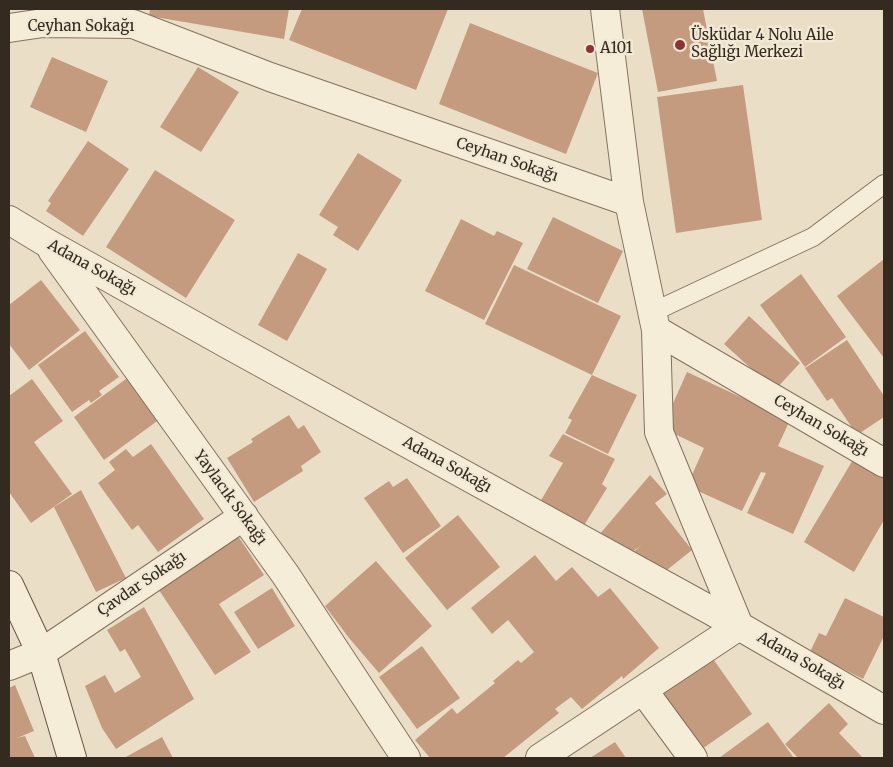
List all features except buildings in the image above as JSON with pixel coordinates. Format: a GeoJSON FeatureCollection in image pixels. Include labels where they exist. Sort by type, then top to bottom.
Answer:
{"type":"FeatureCollection","features":[{"type":"Feature","properties":{"kind":"street"},"geometry":{"type":"LineString","coordinates":[[540,758],[740,626],[659,432],[654,321],[629,202],[605,9]]}},
{"type":"Feature","properties":{"kind":"street","name":"Ceyhan Sokağı"},"geometry":{"type":"LineString","coordinates":[[9,28],[43,23],[133,16],[270,77],[629,202]]}},
{"type":"Feature","properties":{"kind":"street","name":"Adana Sokağı"},"geometry":{"type":"LineString","coordinates":[[9,220],[229,345],[740,626],[884,710]]}},
{"type":"Feature","properties":{"kind":"street","name":"Yaylacık Sokağı"},"geometry":{"type":"LineString","coordinates":[[47,243],[285,574],[406,758]]}},
{"type":"Feature","properties":{"kind":"street","name":"Ceyhan Sokağı"},"geometry":{"type":"LineString","coordinates":[[654,321],[884,463]]}},
{"type":"Feature","properties":{"kind":"street","name":"Çavdar Sokağı"},"geometry":{"type":"LineString","coordinates":[[9,666],[41,653],[244,516]]}},
{"type":"Feature","properties":{"kind":"street"},"geometry":{"type":"LineString","coordinates":[[9,585],[41,653],[72,758]]}},
{"type":"Feature","properties":{"kind":"street"},"geometry":{"type":"LineString","coordinates":[[643,690],[693,758]]}},
{"type":"Feature","properties":{"kind":"lane"},"geometry":{"type":"LineString","coordinates":[[654,321],[813,237],[884,184]]}},
{"type":"Feature","properties":{"kind":"place","name":"Üsküdar 4 Nolu Aile Sağlığı Merkezi"},"geometry":{"type":"Point","coordinates":[680,45]}},
{"type":"Feature","properties":{"kind":"place","name":"A101"},"geometry":{"type":"Point","coordinates":[590,49]}}]}
